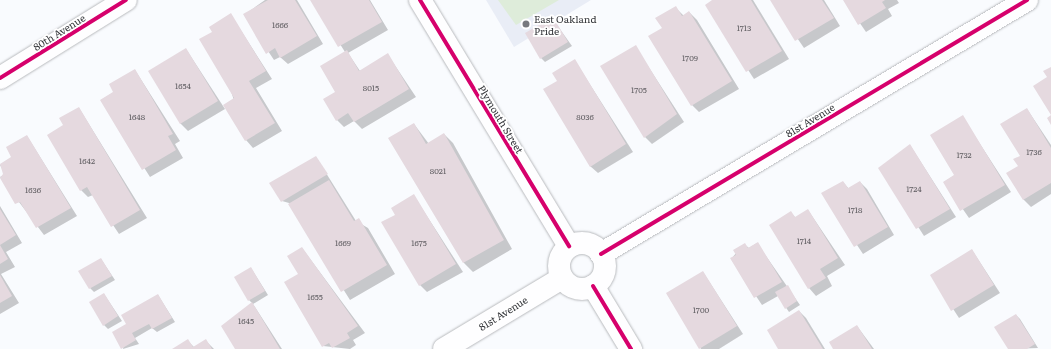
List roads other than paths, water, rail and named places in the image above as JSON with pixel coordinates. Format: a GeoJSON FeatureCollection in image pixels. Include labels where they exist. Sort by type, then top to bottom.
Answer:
{"type":"FeatureCollection","features":[{"type":"Feature","properties":{"kind":"street","name":"80th Avenue"},"geometry":{"type":"LineString","coordinates":[[0,78],[126,0]]}},
{"type":"Feature","properties":{"kind":"street","name":"Plymouth Street"},"geometry":{"type":"LineString","coordinates":[[420,0],[569,246]]}},
{"type":"Feature","properties":{"kind":"street","name":"81st Avenue"},"geometry":{"type":"LineString","coordinates":[[601,254],[1027,0]]}},
{"type":"Feature","properties":{"kind":"street"},"geometry":{"type":"LineString","coordinates":[[587,243],[601,254],[604,272],[593,286],[576,288],[562,278],[559,261],[569,246],[587,243]]}},
{"type":"Feature","properties":{"kind":"street","name":"81st Avenue"},"geometry":{"type":"LineString","coordinates":[[444,349],[562,278]]}},
{"type":"Feature","properties":{"kind":"street"},"geometry":{"type":"LineString","coordinates":[[593,286],[631,349]]}},
{"type":"Feature","properties":{"kind":"place","name":"East Oakland Pride"},"geometry":{"type":"Point","coordinates":[526,24]}}]}
